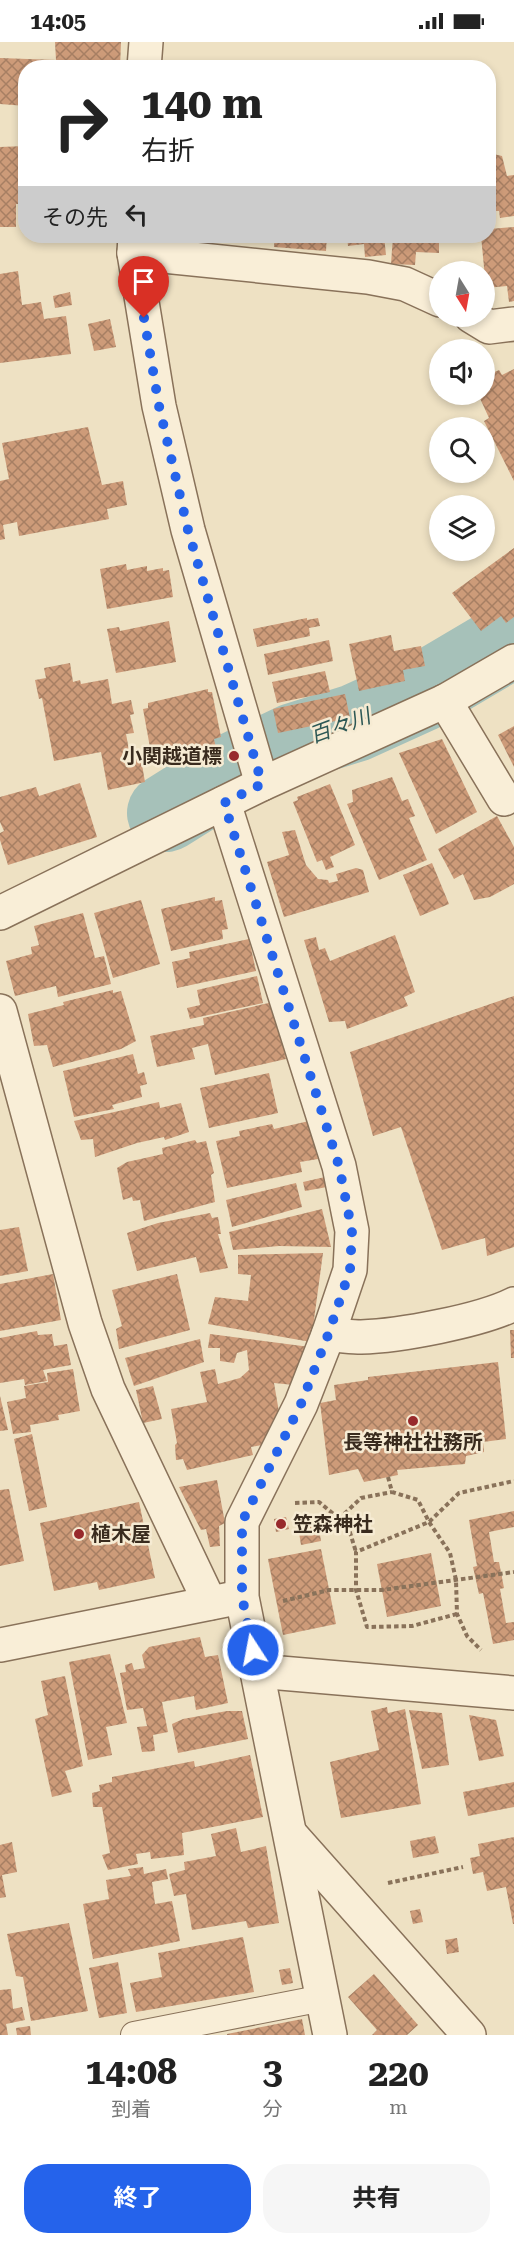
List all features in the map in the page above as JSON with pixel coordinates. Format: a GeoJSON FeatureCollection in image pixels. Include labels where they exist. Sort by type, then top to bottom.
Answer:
{"type":"FeatureCollection","features":[{"type":"Feature","properties":{"kind":"street"},"geometry":{"type":"LineString","coordinates":[[145,60],[146,42]]}},
{"type":"Feature","properties":{"kind":"street"},"geometry":{"type":"LineString","coordinates":[[257,768],[185,518],[159,406],[134,244],[368,277],[405,284],[429,295]]}},
{"type":"Feature","properties":{"kind":"street"},"geometry":{"type":"LineString","coordinates":[[495,326],[514,324]]}},
{"type":"Feature","properties":{"kind":"street"},"geometry":{"type":"LineString","coordinates":[[0,913],[224,803],[257,768],[445,701],[514,661]]}},
{"type":"Feature","properties":{"kind":"street"},"geometry":{"type":"LineString","coordinates":[[445,701],[504,799]]}},
{"type":"Feature","properties":{"kind":"street"},"geometry":{"type":"LineString","coordinates":[[224,803],[339,1166],[352,1231],[350,1270],[328,1335],[301,1404],[242,1522],[242,1597],[292,1836],[330,2035]]}},
{"type":"Feature","properties":{"kind":"street"},"geometry":{"type":"LineString","coordinates":[[0,1011],[85,1323],[108,1389],[210,1603]]}},
{"type":"Feature","properties":{"kind":"street"},"geometry":{"type":"LineString","coordinates":[[328,1335],[360,1337],[411,1331],[459,1321],[514,1304]]}},
{"type":"Feature","properties":{"kind":"street"},"geometry":{"type":"LineString","coordinates":[[0,1645],[242,1597]]}},
{"type":"Feature","properties":{"kind":"street"},"geometry":{"type":"LineString","coordinates":[[257,1671],[514,1693]]}},
{"type":"Feature","properties":{"kind":"street"},"geometry":{"type":"LineString","coordinates":[[292,1836],[469,2035]]}},
{"type":"Feature","properties":{"kind":"lane"},"geometry":{"type":"LineString","coordinates":[[134,2035],[323,1998]]}},
{"type":"Feature","properties":{"kind":"path"},"geometry":{"type":"LineString","coordinates":[[388,1477],[392,1492]]}},
{"type":"Feature","properties":{"kind":"path"},"geometry":{"type":"LineString","coordinates":[[356,1551],[429,1522],[459,1493],[514,1482]]}},
{"type":"Feature","properties":{"kind":"path"},"geometry":{"type":"LineString","coordinates":[[339,1519],[361,1498],[392,1492],[418,1500],[429,1522],[450,1553],[456,1580],[457,1614],[467,1636],[485,1655]]}},
{"type":"Feature","properties":{"kind":"path"},"geometry":{"type":"LineString","coordinates":[[287,1503],[319,1502],[348,1526],[356,1551],[356,1590],[367,1627],[412,1626],[457,1614]]}},
{"type":"Feature","properties":{"kind":"path"},"geometry":{"type":"LineString","coordinates":[[283,1602],[329,1590],[382,1590],[514,1572]]}},
{"type":"Feature","properties":{"kind":"path"},"geometry":{"type":"LineString","coordinates":[[342,1892],[464,1867]]}},
{"type":"Feature","properties":{"kind":"building"},"geometry":{"type":"Polygon","coordinates":[[[55,42],[121,42],[120,60],[56,60],[55,42]]]}},
{"type":"Feature","properties":{"kind":"building"},"geometry":{"type":"Polygon","coordinates":[[[0,58],[56,60],[18,60],[18,105],[0,104],[0,58]]]}},
{"type":"Feature","properties":{"kind":"building"},"geometry":{"type":"Polygon","coordinates":[[[18,146],[16,227],[0,227],[0,147],[18,146]]]}},
{"type":"Feature","properties":{"kind":"building"},"geometry":{"type":"Polygon","coordinates":[[[496,155],[502,156],[507,176],[514,175],[514,216],[500,218],[499,211],[496,211],[496,155]]]}},
{"type":"Feature","properties":{"kind":"building"},"geometry":{"type":"Polygon","coordinates":[[[514,227],[514,301],[509,302],[507,286],[495,287],[495,261],[483,261],[482,243],[496,243],[496,228],[514,227]]]}},
{"type":"Feature","properties":{"kind":"building"},"geometry":{"type":"Polygon","coordinates":[[[274,243],[327,243],[326,251],[274,247],[274,243]]]}},
{"type":"Feature","properties":{"kind":"building"},"geometry":{"type":"Polygon","coordinates":[[[348,243],[385,243],[386,255],[365,257],[364,244],[348,246],[348,243]]]}},
{"type":"Feature","properties":{"kind":"building"},"geometry":{"type":"Polygon","coordinates":[[[392,243],[439,243],[439,253],[416,252],[415,265],[391,264],[392,243]]]}},
{"type":"Feature","properties":{"kind":"building"},"geometry":{"type":"Polygon","coordinates":[[[18,271],[22,305],[41,302],[44,319],[66,316],[71,354],[0,363],[0,274],[18,271]]]}},
{"type":"Feature","properties":{"kind":"building"},"geometry":{"type":"Polygon","coordinates":[[[70,292],[72,305],[55,308],[53,296],[70,292]]]}},
{"type":"Feature","properties":{"kind":"building"},"geometry":{"type":"Polygon","coordinates":[[[110,319],[116,347],[94,351],[88,324],[110,319]]]}},
{"type":"Feature","properties":{"kind":"building"},"geometry":{"type":"Polygon","coordinates":[[[514,369],[514,481],[495,443],[495,417],[489,417],[483,405],[495,405],[495,372],[499,370],[502,375],[514,369]]]}},
{"type":"Feature","properties":{"kind":"building"},"geometry":{"type":"Polygon","coordinates":[[[88,427],[102,485],[123,481],[127,505],[107,509],[109,519],[19,536],[17,522],[3,525],[5,539],[0,540],[0,481],[9,479],[2,443],[88,427]]]}},
{"type":"Feature","properties":{"kind":"building"},"geometry":{"type":"Polygon","coordinates":[[[514,548],[514,617],[506,623],[501,616],[481,631],[452,593],[514,548]]]}},
{"type":"Feature","properties":{"kind":"building"},"geometry":{"type":"Polygon","coordinates":[[[126,564],[127,570],[147,566],[147,571],[163,568],[163,571],[169,570],[173,597],[107,609],[100,569],[126,564]]]}},
{"type":"Feature","properties":{"kind":"building"},"geometry":{"type":"Polygon","coordinates":[[[307,618],[307,620],[318,618],[320,626],[309,628],[310,636],[257,647],[253,629],[307,618]]]}},
{"type":"Feature","properties":{"kind":"building"},"geometry":{"type":"Polygon","coordinates":[[[169,621],[176,662],[116,673],[107,629],[119,627],[120,631],[169,621]]]}},
{"type":"Feature","properties":{"kind":"building"},"geometry":{"type":"Polygon","coordinates":[[[391,635],[394,651],[421,646],[425,666],[403,670],[405,681],[359,691],[349,644],[391,635]]]}},
{"type":"Feature","properties":{"kind":"building"},"geometry":{"type":"Polygon","coordinates":[[[329,640],[333,661],[268,675],[264,654],[329,640]]]}},
{"type":"Feature","properties":{"kind":"building"},"geometry":{"type":"Polygon","coordinates":[[[70,663],[73,682],[80,680],[81,684],[108,679],[112,704],[131,700],[134,714],[130,715],[134,733],[126,734],[130,755],[140,753],[145,782],[108,790],[101,752],[54,761],[42,698],[39,699],[35,680],[46,678],[44,668],[70,663]]]}},
{"type":"Feature","properties":{"kind":"building"},"geometry":{"type":"Polygon","coordinates":[[[325,671],[330,692],[277,703],[272,682],[325,671]]]}},
{"type":"Feature","properties":{"kind":"building"},"geometry":{"type":"Polygon","coordinates":[[[208,689],[208,692],[212,692],[221,737],[214,739],[217,752],[153,764],[143,709],[148,708],[148,703],[208,689]]]}},
{"type":"Feature","properties":{"kind":"building"},"geometry":{"type":"Polygon","coordinates":[[[345,694],[350,718],[278,733],[273,709],[345,694]]]}},
{"type":"Feature","properties":{"kind":"building"},"geometry":{"type":"Polygon","coordinates":[[[514,726],[514,767],[498,735],[514,726]]]}},
{"type":"Feature","properties":{"kind":"building"},"geometry":{"type":"Polygon","coordinates":[[[442,739],[477,812],[436,834],[399,753],[442,739]]]}},
{"type":"Feature","properties":{"kind":"building"},"geometry":{"type":"Polygon","coordinates":[[[392,777],[402,801],[408,799],[415,816],[409,818],[427,860],[379,880],[347,804],[353,802],[352,790],[392,777]]]}},
{"type":"Feature","properties":{"kind":"building"},"geometry":{"type":"Polygon","coordinates":[[[80,783],[97,837],[8,865],[0,840],[0,833],[4,831],[0,822],[0,797],[36,787],[39,796],[80,783]]]}},
{"type":"Feature","properties":{"kind":"building"},"geometry":{"type":"Polygon","coordinates":[[[330,784],[355,845],[330,857],[334,867],[326,870],[322,860],[317,862],[293,802],[298,800],[297,797],[330,784]]]}},
{"type":"Feature","properties":{"kind":"building"},"geometry":{"type":"Polygon","coordinates":[[[497,816],[514,847],[514,884],[490,897],[474,900],[463,874],[454,879],[438,849],[497,816]]]}},
{"type":"Feature","properties":{"kind":"building"},"geometry":{"type":"Polygon","coordinates":[[[295,830],[306,865],[318,879],[328,880],[329,883],[338,881],[336,874],[356,868],[363,870],[369,892],[284,917],[267,862],[289,855],[282,832],[295,830]]]}},
{"type":"Feature","properties":{"kind":"building"},"geometry":{"type":"Polygon","coordinates":[[[432,863],[449,904],[420,916],[403,875],[432,863]]]}},
{"type":"Feature","properties":{"kind":"building"},"geometry":{"type":"Polygon","coordinates":[[[215,897],[215,901],[222,900],[228,929],[222,930],[223,939],[171,951],[161,909],[215,897]]]}},
{"type":"Feature","properties":{"kind":"building"},"geometry":{"type":"Polygon","coordinates":[[[141,900],[160,964],[113,978],[94,913],[141,900]]]}},
{"type":"Feature","properties":{"kind":"building"},"geometry":{"type":"Polygon","coordinates":[[[83,913],[95,958],[104,956],[111,984],[58,997],[56,986],[15,996],[6,961],[32,954],[31,947],[39,945],[34,926],[83,913]]]}},
{"type":"Feature","properties":{"kind":"building"},"geometry":{"type":"Polygon","coordinates":[[[395,935],[415,992],[404,997],[408,1006],[347,1029],[345,1021],[329,1022],[304,940],[316,937],[319,950],[325,948],[330,961],[395,935]]]}},
{"type":"Feature","properties":{"kind":"building"},"geometry":{"type":"Polygon","coordinates":[[[249,939],[256,971],[177,988],[172,962],[190,958],[189,952],[249,939]]]}},
{"type":"Feature","properties":{"kind":"building"},"geometry":{"type":"Polygon","coordinates":[[[257,976],[263,1003],[190,1019],[187,1008],[200,1005],[197,990],[257,976]]]}},
{"type":"Feature","properties":{"kind":"building"},"geometry":{"type":"Polygon","coordinates":[[[113,990],[113,993],[121,991],[136,1041],[121,1049],[53,1067],[47,1045],[34,1046],[28,1014],[64,1005],[63,1002],[113,990]]]}},
{"type":"Feature","properties":{"kind":"building"},"geometry":{"type":"Polygon","coordinates":[[[514,996],[514,1247],[487,1256],[485,1238],[442,1250],[401,1127],[373,1136],[350,1052],[514,996]]]}},
{"type":"Feature","properties":{"kind":"building"},"geometry":{"type":"Polygon","coordinates":[[[273,1002],[286,1059],[215,1075],[208,1044],[192,1048],[195,1059],[157,1067],[150,1036],[204,1025],[203,1018],[273,1002]]]}},
{"type":"Feature","properties":{"kind":"building"},"geometry":{"type":"Polygon","coordinates":[[[133,1054],[138,1074],[144,1072],[147,1084],[140,1086],[142,1097],[112,1105],[114,1109],[74,1117],[63,1071],[133,1054]]]}},
{"type":"Feature","properties":{"kind":"building"},"geometry":{"type":"Polygon","coordinates":[[[269,1073],[278,1113],[209,1128],[200,1088],[269,1073]]]}},
{"type":"Feature","properties":{"kind":"building"},"geometry":{"type":"Polygon","coordinates":[[[159,1102],[160,1108],[181,1103],[189,1132],[165,1140],[164,1137],[137,1143],[95,1157],[93,1139],[81,1140],[74,1121],[159,1102]]]}},
{"type":"Feature","properties":{"kind":"building"},"geometry":{"type":"Polygon","coordinates":[[[309,1121],[318,1159],[300,1162],[302,1172],[227,1188],[216,1141],[240,1136],[239,1131],[272,1124],[274,1129],[309,1121]]]}},
{"type":"Feature","properties":{"kind":"building"},"geometry":{"type":"Polygon","coordinates":[[[195,1140],[197,1143],[206,1141],[214,1173],[211,1175],[215,1202],[144,1221],[140,1200],[133,1201],[132,1197],[123,1200],[117,1168],[127,1162],[163,1154],[162,1148],[195,1140]]]}},
{"type":"Feature","properties":{"kind":"building"},"geometry":{"type":"Polygon","coordinates":[[[325,1177],[327,1187],[305,1191],[303,1182],[325,1177]]]}},
{"type":"Feature","properties":{"kind":"building"},"geometry":{"type":"Polygon","coordinates":[[[296,1183],[302,1207],[232,1227],[226,1200],[296,1183]]]}},
{"type":"Feature","properties":{"kind":"building"},"geometry":{"type":"Polygon","coordinates":[[[322,1209],[331,1247],[279,1246],[233,1250],[229,1232],[322,1209]]]}},
{"type":"Feature","properties":{"kind":"building"},"geometry":{"type":"Polygon","coordinates":[[[210,1213],[212,1218],[218,1217],[221,1234],[218,1234],[228,1268],[200,1273],[196,1257],[137,1271],[127,1233],[158,1223],[210,1213]]]}},
{"type":"Feature","properties":{"kind":"building"},"geometry":{"type":"Polygon","coordinates":[[[19,1227],[28,1271],[0,1276],[0,1230],[19,1227]]]}},
{"type":"Feature","properties":{"kind":"building"},"geometry":{"type":"Polygon","coordinates":[[[323,1253],[311,1342],[208,1324],[215,1297],[248,1301],[251,1275],[238,1274],[238,1255],[323,1253]]]}},
{"type":"Feature","properties":{"kind":"building"},"geometry":{"type":"Polygon","coordinates":[[[53,1274],[61,1320],[0,1331],[0,1284],[53,1274]]]}},
{"type":"Feature","properties":{"kind":"building"},"geometry":{"type":"Polygon","coordinates":[[[177,1274],[190,1330],[119,1349],[116,1329],[122,1326],[112,1290],[177,1274]]]}},
{"type":"Feature","properties":{"kind":"building"},"geometry":{"type":"Polygon","coordinates":[[[510,1330],[514,1330],[514,1358],[511,1358],[510,1330]]]}},
{"type":"Feature","properties":{"kind":"building"},"geometry":{"type":"Polygon","coordinates":[[[37,1331],[38,1335],[52,1334],[54,1346],[67,1344],[71,1365],[43,1370],[47,1381],[25,1385],[24,1379],[0,1383],[0,1338],[37,1331]]]}},
{"type":"Feature","properties":{"kind":"building"},"geometry":{"type":"Polygon","coordinates":[[[210,1334],[310,1347],[294,1385],[274,1383],[279,1412],[267,1444],[251,1447],[253,1455],[187,1470],[183,1459],[176,1460],[175,1445],[177,1443],[171,1409],[207,1402],[200,1372],[215,1369],[218,1384],[240,1378],[249,1370],[247,1350],[237,1353],[234,1363],[220,1361],[220,1348],[208,1348],[210,1334]]]}},
{"type":"Feature","properties":{"kind":"building"},"geometry":{"type":"Polygon","coordinates":[[[200,1339],[204,1362],[134,1386],[125,1358],[200,1339]]]}},
{"type":"Feature","properties":{"kind":"building","name":"長等神社社務所"},"geometry":{"type":"Polygon","coordinates":[[[498,1362],[506,1439],[483,1442],[484,1452],[466,1456],[465,1464],[397,1470],[398,1475],[364,1482],[358,1469],[329,1475],[320,1403],[336,1400],[334,1385],[368,1380],[368,1377],[498,1362]]]}},
{"type":"Feature","properties":{"kind":"building"},"geometry":{"type":"Polygon","coordinates":[[[73,1369],[80,1411],[58,1415],[59,1420],[30,1425],[31,1432],[13,1434],[7,1402],[26,1398],[24,1386],[48,1382],[47,1373],[73,1369]]]}},
{"type":"Feature","properties":{"kind":"building"},"geometry":{"type":"Polygon","coordinates":[[[153,1386],[162,1419],[143,1423],[136,1390],[153,1386]]]}},
{"type":"Feature","properties":{"kind":"building"},"geometry":{"type":"Polygon","coordinates":[[[0,1396],[8,1430],[0,1431],[0,1396]]]}},
{"type":"Feature","properties":{"kind":"building"},"geometry":{"type":"Polygon","coordinates":[[[32,1434],[47,1507],[29,1511],[14,1439],[32,1434]]]}},
{"type":"Feature","properties":{"kind":"building"},"geometry":{"type":"Polygon","coordinates":[[[217,1480],[225,1523],[219,1526],[220,1546],[210,1547],[206,1529],[201,1530],[179,1487],[217,1480]]]}},
{"type":"Feature","properties":{"kind":"building"},"geometry":{"type":"Polygon","coordinates":[[[9,1489],[24,1561],[0,1566],[0,1490],[9,1489]]]}},
{"type":"Feature","properties":{"kind":"building"},"geometry":{"type":"Polygon","coordinates":[[[139,1502],[155,1578],[99,1590],[97,1582],[54,1591],[40,1523],[139,1502]]]}},
{"type":"Feature","properties":{"kind":"building"},"geometry":{"type":"Polygon","coordinates":[[[514,1511],[514,1527],[489,1532],[494,1562],[499,1562],[504,1588],[500,1589],[506,1623],[514,1622],[514,1640],[493,1644],[483,1593],[479,1594],[473,1567],[477,1566],[469,1520],[514,1511]]]}},
{"type":"Feature","properties":{"kind":"building"},"geometry":{"type":"Polygon","coordinates":[[[317,1516],[321,1541],[301,1545],[297,1520],[317,1516]]]}},
{"type":"Feature","properties":{"kind":"building","name":"笠森神社"},"geometry":{"type":"Polygon","coordinates":[[[286,1517],[289,1529],[276,1532],[274,1519],[286,1517]]]}},
{"type":"Feature","properties":{"kind":"building"},"geometry":{"type":"Polygon","coordinates":[[[321,1549],[336,1624],[283,1635],[268,1559],[321,1549]]]}},
{"type":"Feature","properties":{"kind":"building"},"geometry":{"type":"Polygon","coordinates":[[[431,1553],[441,1606],[387,1617],[377,1564],[431,1553]]]}},
{"type":"Feature","properties":{"kind":"building"},"geometry":{"type":"Polygon","coordinates":[[[200,1637],[205,1657],[218,1655],[228,1703],[196,1710],[194,1696],[162,1702],[168,1732],[153,1735],[155,1751],[142,1752],[137,1727],[147,1726],[143,1708],[127,1710],[120,1673],[126,1672],[125,1665],[132,1663],[134,1670],[145,1668],[142,1655],[149,1647],[200,1637]]]}},
{"type":"Feature","properties":{"kind":"building"},"geometry":{"type":"Polygon","coordinates":[[[110,1654],[127,1723],[106,1727],[112,1755],[88,1760],[69,1662],[110,1654]]]}},
{"type":"Feature","properties":{"kind":"building"},"geometry":{"type":"Polygon","coordinates":[[[65,1676],[83,1766],[65,1771],[72,1792],[52,1797],[35,1719],[48,1715],[41,1681],[65,1676]]]}},
{"type":"Feature","properties":{"kind":"building"},"geometry":{"type":"Polygon","coordinates":[[[387,1707],[388,1713],[405,1709],[421,1804],[341,1818],[330,1762],[379,1750],[371,1711],[387,1707]]]}},
{"type":"Feature","properties":{"kind":"building"},"geometry":{"type":"Polygon","coordinates":[[[409,1710],[442,1713],[449,1765],[422,1769],[409,1710]]]}},
{"type":"Feature","properties":{"kind":"building"},"geometry":{"type":"Polygon","coordinates":[[[227,1711],[242,1711],[248,1739],[178,1753],[172,1724],[183,1719],[227,1711]]]}},
{"type":"Feature","properties":{"kind":"building"},"geometry":{"type":"Polygon","coordinates":[[[469,1715],[496,1720],[504,1756],[479,1761],[469,1715]]]}},
{"type":"Feature","properties":{"kind":"building"},"geometry":{"type":"Polygon","coordinates":[[[250,1755],[263,1817],[182,1833],[184,1855],[151,1859],[150,1852],[136,1854],[138,1864],[108,1870],[102,1855],[110,1853],[102,1807],[93,1807],[92,1793],[100,1791],[99,1785],[112,1782],[112,1777],[194,1761],[195,1767],[250,1755]]]}},
{"type":"Feature","properties":{"kind":"building"},"geometry":{"type":"Polygon","coordinates":[[[514,1782],[514,1807],[468,1816],[463,1792],[514,1782]]]}},
{"type":"Feature","properties":{"kind":"building"},"geometry":{"type":"Polygon","coordinates":[[[236,1828],[241,1852],[266,1846],[279,1923],[248,1928],[246,1921],[192,1930],[186,1894],[174,1896],[169,1874],[185,1870],[184,1862],[216,1856],[211,1834],[236,1828]]]}},
{"type":"Feature","properties":{"kind":"building"},"geometry":{"type":"Polygon","coordinates":[[[435,1836],[439,1853],[413,1858],[410,1841],[435,1836]]]}},
{"type":"Feature","properties":{"kind":"building"},"geometry":{"type":"Polygon","coordinates":[[[514,1837],[513,1924],[506,1887],[487,1891],[483,1872],[473,1874],[470,1858],[480,1856],[478,1844],[514,1837]]]}},
{"type":"Feature","properties":{"kind":"building"},"geometry":{"type":"Polygon","coordinates":[[[12,1842],[17,1872],[2,1875],[6,1897],[0,1898],[0,1845],[12,1842]]]}},
{"type":"Feature","properties":{"kind":"building"},"geometry":{"type":"Polygon","coordinates":[[[143,1867],[144,1874],[166,1869],[168,1879],[152,1882],[155,1904],[172,1901],[180,1941],[93,1959],[83,1904],[109,1899],[106,1880],[131,1876],[128,1869],[143,1867]]]}},
{"type":"Feature","properties":{"kind":"building"},"geometry":{"type":"Polygon","coordinates":[[[420,1909],[423,1922],[413,1924],[410,1911],[420,1909]]]}},
{"type":"Feature","properties":{"kind":"building"},"geometry":{"type":"Polygon","coordinates":[[[69,1923],[88,2011],[31,2021],[23,1977],[16,1976],[7,1934],[69,1923]]]}},
{"type":"Feature","properties":{"kind":"building"},"geometry":{"type":"Polygon","coordinates":[[[243,1937],[254,1992],[136,2012],[130,1983],[162,1977],[158,1953],[243,1937]]]}},
{"type":"Feature","properties":{"kind":"building"},"geometry":{"type":"Polygon","coordinates":[[[457,1938],[459,1952],[447,1954],[445,1940],[457,1938]]]}},
{"type":"Feature","properties":{"kind":"building"},"geometry":{"type":"Polygon","coordinates":[[[118,1962],[127,2013],[99,2018],[89,1968],[118,1962]]]}},
{"type":"Feature","properties":{"kind":"building"},"geometry":{"type":"Polygon","coordinates":[[[290,1968],[293,1983],[282,1985],[279,1970],[290,1968]]]}},
{"type":"Feature","properties":{"kind":"building"},"geometry":{"type":"Polygon","coordinates":[[[374,1974],[418,2025],[407,2035],[372,2035],[377,2030],[348,1997],[374,1974]]]}},
{"type":"Feature","properties":{"kind":"building"},"geometry":{"type":"Polygon","coordinates":[[[11,1989],[13,2009],[22,2007],[25,2020],[6,2024],[8,2035],[0,2035],[0,1990],[11,1989]]]}},
{"type":"Feature","properties":{"kind":"building"},"geometry":{"type":"Polygon","coordinates":[[[302,2019],[305,2035],[227,2035],[227,2034],[302,2019]]]}},
{"type":"Feature","properties":{"kind":"building"},"geometry":{"type":"Polygon","coordinates":[[[30,2026],[31,2035],[17,2035],[16,2028],[30,2026]]]}},
{"type":"Feature","properties":{"kind":"waterway","name":"百々川"},"geometry":{"type":"LineString","coordinates":[[166,813],[230,773],[294,742],[355,723],[421,693],[514,638]]}},
{"type":"Feature","properties":{"kind":"place","name":"小関越道標"},"geometry":{"type":"Point","coordinates":[234,756]}},
{"type":"Feature","properties":{"kind":"place","name":"長等神社社務所"},"geometry":{"type":"Point","coordinates":[413,1421]}},
{"type":"Feature","properties":{"kind":"place","name":"笠森神社"},"geometry":{"type":"Point","coordinates":[281,1524]}},
{"type":"Feature","properties":{"kind":"place","name":"植木屋"},"geometry":{"type":"Point","coordinates":[79,1534]}},
{"type":"Feature","properties":{"kind":"route"},"geometry":{"type":"LineString","coordinates":[[144,318],[159,406],[188,530],[262,784],[224,803],[339,1166],[352,1231],[350,1270],[328,1335],[301,1404],[242,1522],[242,1597],[253,1650]]}}]}
